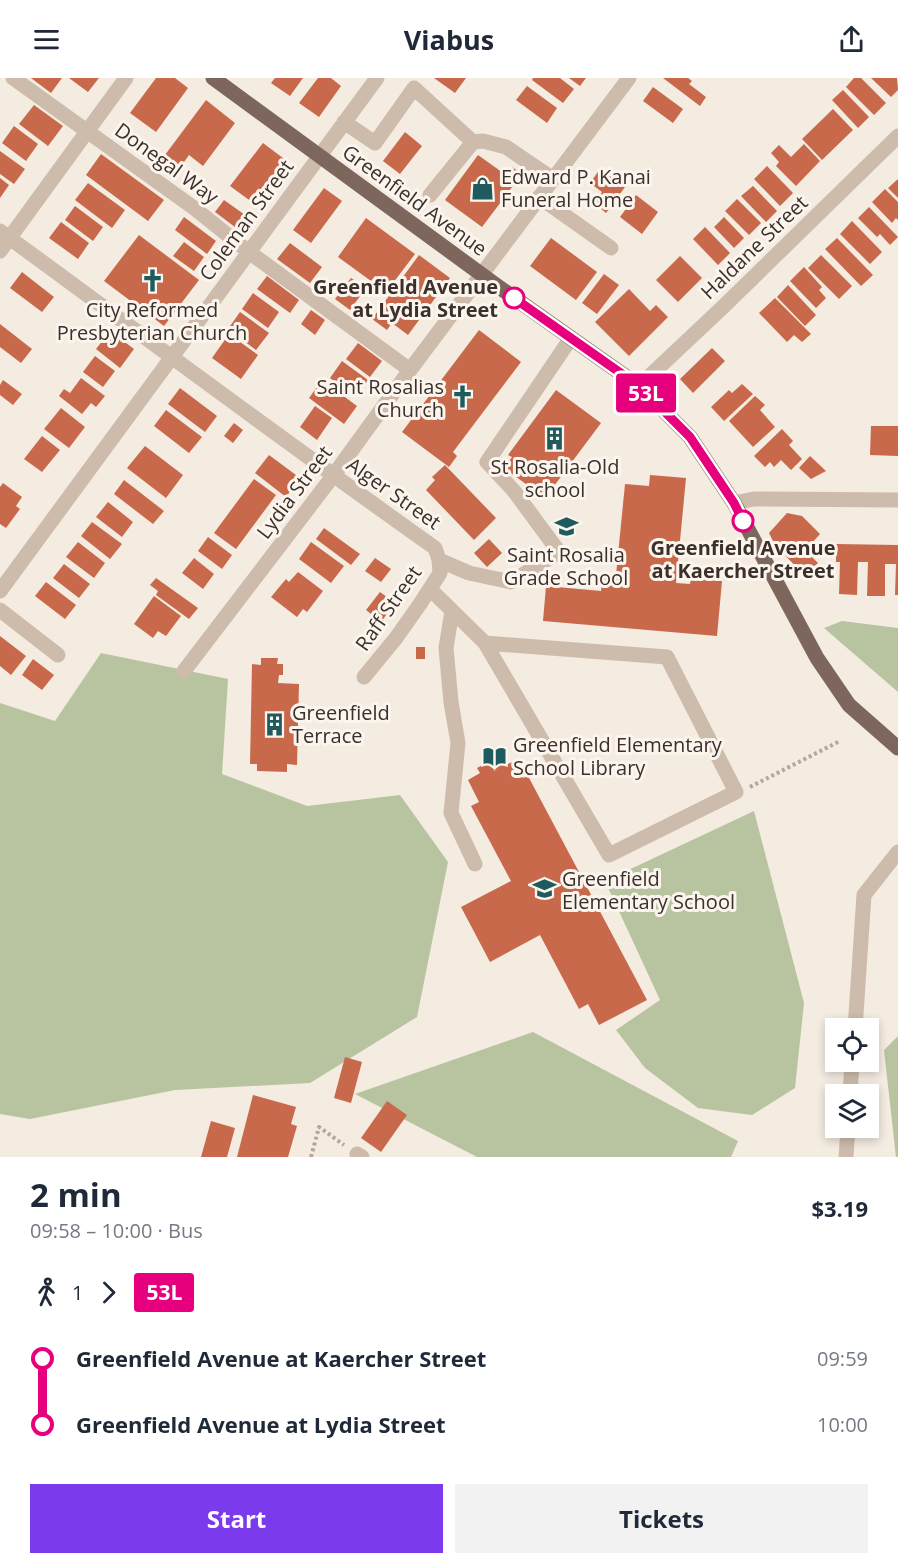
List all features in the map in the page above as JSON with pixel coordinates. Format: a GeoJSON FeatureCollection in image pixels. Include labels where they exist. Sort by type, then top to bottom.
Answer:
{"type":"FeatureCollection","features":[{"type":"Feature","properties":{"kind":"main road","name":"Greenfield Avenue"},"geometry":{"type":"LineString","coordinates":[[213,78],[639,386],[690,437],[734,503],[817,658],[849,705],[898,748]]}},
{"type":"Feature","properties":{"kind":"street","name":"Donegal Way"},"geometry":{"type":"LineString","coordinates":[[13,78],[194,208],[249,252],[410,370]]}},
{"type":"Feature","properties":{"kind":"street"},"geometry":{"type":"LineString","coordinates":[[0,251],[5,234],[126,78]]}},
{"type":"Feature","properties":{"kind":"street","name":"Coleman Street"},"geometry":{"type":"LineString","coordinates":[[0,591],[377,78]]}},
{"type":"Feature","properties":{"kind":"street","name":"Lydia Street"},"geometry":{"type":"LineString","coordinates":[[184,671],[333,476],[629,78]]}},
{"type":"Feature","properties":{"kind":"street"},"geometry":{"type":"LineString","coordinates":[[344,122],[375,143],[414,88],[473,142]]}},
{"type":"Feature","properties":{"kind":"street","name":"Haldane Street"},"geometry":{"type":"LineString","coordinates":[[639,386],[898,136]]}},
{"type":"Feature","properties":{"kind":"street"},"geometry":{"type":"LineString","coordinates":[[430,195],[473,142],[483,141],[506,147],[553,179]]}},
{"type":"Feature","properties":{"kind":"street"},"geometry":{"type":"LineString","coordinates":[[539,197],[611,248]]}},
{"type":"Feature","properties":{"kind":"street","name":"Alger Street"},"geometry":{"type":"LineString","coordinates":[[5,234],[170,357],[435,548],[439,560]]}},
{"type":"Feature","properties":{"kind":"street"},"geometry":{"type":"LineString","coordinates":[[439,560],[469,573],[511,582],[559,552],[514,491],[487,462],[571,338]]}},
{"type":"Feature","properties":{"kind":"street"},"geometry":{"type":"LineString","coordinates":[[734,503],[754,499],[898,500]]}},
{"type":"Feature","properties":{"kind":"street","name":"Raff Street"},"geometry":{"type":"LineString","coordinates":[[364,677],[396,638],[430,589],[440,573],[439,560]]}},
{"type":"Feature","properties":{"kind":"street"},"geometry":{"type":"LineString","coordinates":[[430,589],[485,643],[609,855],[736,792],[667,657],[485,643]]}},
{"type":"Feature","properties":{"kind":"street"},"geometry":{"type":"LineString","coordinates":[[0,610],[58,655]]}},
{"type":"Feature","properties":{"kind":"street"},"geometry":{"type":"LineString","coordinates":[[452,611],[446,648],[451,702],[458,743],[451,813],[475,864]]}},
{"type":"Feature","properties":{"kind":"street"},"geometry":{"type":"LineString","coordinates":[[856,1018],[864,895],[898,852]]}},
{"type":"Feature","properties":{"kind":"street"},"geometry":{"type":"LineString","coordinates":[[846,1157],[847,1138]]}},
{"type":"Feature","properties":{"kind":"path"},"geometry":{"type":"LineString","coordinates":[[746,789],[840,741]]}},
{"type":"Feature","properties":{"kind":"path"},"geometry":{"type":"LineString","coordinates":[[311,1157],[319,1127],[359,1156]]}},
{"type":"Feature","properties":{"kind":"green space"},"geometry":{"type":"Polygon","coordinates":[[[842,621],[898,628],[898,692],[824,628],[842,621]]]}},
{"type":"Feature","properties":{"kind":"green space"},"geometry":{"type":"Polygon","coordinates":[[[101,653],[228,679],[222,774],[307,806],[400,795],[448,862],[417,1017],[310,1083],[175,1090],[30,1119],[0,1114],[0,703],[55,721],[101,653]]]}},
{"type":"Feature","properties":{"kind":"green space"},"geometry":{"type":"Polygon","coordinates":[[[754,811],[804,1003],[795,1088],[752,1115],[698,1108],[645,1068],[616,1030],[660,1000],[605,881],[754,811]]]}},
{"type":"Feature","properties":{"kind":"green space"},"geometry":{"type":"Polygon","coordinates":[[[533,1032],[738,1141],[731,1157],[477,1157],[355,1094],[533,1032]]]}},
{"type":"Feature","properties":{"kind":"green space"},"geometry":{"type":"Polygon","coordinates":[[[898,1036],[898,1157],[896,1157],[884,1050],[898,1036]]]}},
{"type":"Feature","properties":{"kind":"building"},"geometry":{"type":"Polygon","coordinates":[[[31,78],[62,78],[51,93],[31,78]]]}},
{"type":"Feature","properties":{"kind":"building"},"geometry":{"type":"Polygon","coordinates":[[[69,78],[99,78],[88,92],[69,78]]]}},
{"type":"Feature","properties":{"kind":"building"},"geometry":{"type":"Polygon","coordinates":[[[156,78],[175,78],[188,88],[156,132],[130,113],[156,78]]]}},
{"type":"Feature","properties":{"kind":"building"},"geometry":{"type":"Polygon","coordinates":[[[275,78],[303,78],[290,96],[271,83],[275,78]]]}},
{"type":"Feature","properties":{"kind":"building"},"geometry":{"type":"Polygon","coordinates":[[[318,78],[331,78],[341,86],[319,117],[299,103],[318,78]]]}},
{"type":"Feature","properties":{"kind":"building"},"geometry":{"type":"Polygon","coordinates":[[[434,78],[466,78],[455,93],[434,78]]]}},
{"type":"Feature","properties":{"kind":"building"},"geometry":{"type":"Polygon","coordinates":[[[533,78],[560,78],[574,89],[563,103],[532,80],[533,78]]]}},
{"type":"Feature","properties":{"kind":"building"},"geometry":{"type":"Polygon","coordinates":[[[569,78],[586,78],[580,86],[569,78]]]}},
{"type":"Feature","properties":{"kind":"building"},"geometry":{"type":"Polygon","coordinates":[[[663,78],[688,78],[692,81],[689,84],[706,97],[700,106],[663,78]]]}},
{"type":"Feature","properties":{"kind":"building"},"geometry":{"type":"Polygon","coordinates":[[[854,78],[861,78],[886,103],[874,115],[846,87],[854,78]]]}},
{"type":"Feature","properties":{"kind":"building"},"geometry":{"type":"Polygon","coordinates":[[[871,78],[897,78],[898,90],[891,97],[871,78]]]}},
{"type":"Feature","properties":{"kind":"building"},"geometry":{"type":"Polygon","coordinates":[[[527,86],[557,108],[547,123],[516,100],[527,86]]]}},
{"type":"Feature","properties":{"kind":"building"},"geometry":{"type":"Polygon","coordinates":[[[653,87],[683,109],[673,123],[643,101],[653,87]]]}},
{"type":"Feature","properties":{"kind":"building"},"geometry":{"type":"Polygon","coordinates":[[[843,90],[869,117],[858,128],[832,100],[843,90]]]}},
{"type":"Feature","properties":{"kind":"building"},"geometry":{"type":"Polygon","coordinates":[[[206,100],[235,123],[203,166],[189,155],[172,179],[156,167],[206,100]]]}},
{"type":"Feature","properties":{"kind":"building"},"geometry":{"type":"Polygon","coordinates":[[[34,105],[63,126],[48,146],[19,124],[34,105]]]}},
{"type":"Feature","properties":{"kind":"building"},"geometry":{"type":"Polygon","coordinates":[[[833,109],[853,130],[822,160],[802,139],[833,109]]]}},
{"type":"Feature","properties":{"kind":"building"},"geometry":{"type":"Polygon","coordinates":[[[14,126],[38,144],[26,161],[2,143],[14,126]]]}},
{"type":"Feature","properties":{"kind":"building"},"geometry":{"type":"Polygon","coordinates":[[[405,132],[422,146],[400,174],[383,161],[405,132]]]}},
{"type":"Feature","properties":{"kind":"building"},"geometry":{"type":"Polygon","coordinates":[[[263,143],[287,161],[256,205],[230,186],[263,143]]]}},
{"type":"Feature","properties":{"kind":"building"},"geometry":{"type":"Polygon","coordinates":[[[804,144],[820,161],[796,186],[776,166],[779,162],[771,153],[779,145],[791,157],[804,144]]]}},
{"type":"Feature","properties":{"kind":"building"},"geometry":{"type":"Polygon","coordinates":[[[0,151],[25,169],[14,184],[0,174],[0,151]]]}},
{"type":"Feature","properties":{"kind":"building"},"geometry":{"type":"Polygon","coordinates":[[[101,154],[164,200],[148,221],[86,175],[101,154]]]}},
{"type":"Feature","properties":{"kind":"building","name":"Edward P. Kanai Funeral Home"},"geometry":{"type":"Polygon","coordinates":[[[478,155],[506,175],[512,167],[522,174],[482,227],[445,200],[478,155]]]}},
{"type":"Feature","properties":{"kind":"building"},"geometry":{"type":"Polygon","coordinates":[[[767,166],[793,193],[780,206],[754,179],[767,166]]]}},
{"type":"Feature","properties":{"kind":"building"},"geometry":{"type":"Polygon","coordinates":[[[600,169],[625,187],[606,213],[594,203],[602,192],[590,183],[600,169]]]}},
{"type":"Feature","properties":{"kind":"building"},"geometry":{"type":"Polygon","coordinates":[[[0,178],[9,185],[0,198],[0,178]]]}},
{"type":"Feature","properties":{"kind":"building"},"geometry":{"type":"Polygon","coordinates":[[[898,179],[898,198],[888,188],[898,179]]]}},
{"type":"Feature","properties":{"kind":"building"},"geometry":{"type":"Polygon","coordinates":[[[88,183],[125,210],[112,228],[75,200],[88,183]]]}},
{"type":"Feature","properties":{"kind":"building"},"geometry":{"type":"Polygon","coordinates":[[[753,186],[777,211],[766,222],[741,196],[753,186]]]}},
{"type":"Feature","properties":{"kind":"building"},"geometry":{"type":"Polygon","coordinates":[[[324,188],[342,201],[311,243],[293,230],[324,188]]]}},
{"type":"Feature","properties":{"kind":"building"},"geometry":{"type":"Polygon","coordinates":[[[885,189],[898,202],[898,220],[896,218],[892,223],[872,202],[885,189]]]}},
{"type":"Feature","properties":{"kind":"building"},"geometry":{"type":"Polygon","coordinates":[[[636,195],[658,212],[642,234],[620,217],[636,195]]]}},
{"type":"Feature","properties":{"kind":"building"},"geometry":{"type":"Polygon","coordinates":[[[737,199],[761,223],[749,235],[725,211],[737,199]]]}},
{"type":"Feature","properties":{"kind":"building"},"geometry":{"type":"Polygon","coordinates":[[[224,200],[248,217],[239,230],[215,212],[224,200]]]}},
{"type":"Feature","properties":{"kind":"building"},"geometry":{"type":"Polygon","coordinates":[[[75,206],[103,227],[93,241],[65,220],[75,206]]]}},
{"type":"Feature","properties":{"kind":"building"},"geometry":{"type":"Polygon","coordinates":[[[869,207],[898,237],[890,245],[880,234],[877,237],[858,218],[869,207]]]}},
{"type":"Feature","properties":{"kind":"building"},"geometry":{"type":"Polygon","coordinates":[[[184,217],[216,241],[207,254],[175,230],[184,217]]]}},
{"type":"Feature","properties":{"kind":"building"},"geometry":{"type":"Polygon","coordinates":[[[724,217],[744,238],[734,248],[714,227],[724,217]]]}},
{"type":"Feature","properties":{"kind":"building"},"geometry":{"type":"Polygon","coordinates":[[[366,218],[415,254],[390,287],[375,276],[371,281],[338,257],[366,218]]]}},
{"type":"Feature","properties":{"kind":"building"},"geometry":{"type":"Polygon","coordinates":[[[852,221],[882,252],[870,264],[840,234],[852,221]]]}},
{"type":"Feature","properties":{"kind":"building"},"geometry":{"type":"Polygon","coordinates":[[[61,222],[89,243],[78,259],[49,238],[61,222]]]}},
{"type":"Feature","properties":{"kind":"building"},"geometry":{"type":"Polygon","coordinates":[[[705,227],[730,253],[718,265],[693,239],[705,227]]]}},
{"type":"Feature","properties":{"kind":"building","name":"City Reformed Presbyterian Church"},"geometry":{"type":"Polygon","coordinates":[[[139,235],[199,280],[164,326],[104,281],[139,235]]]}},
{"type":"Feature","properties":{"kind":"building"},"geometry":{"type":"Polygon","coordinates":[[[551,238],[597,272],[576,300],[530,266],[551,238]]]}},
{"type":"Feature","properties":{"kind":"building"},"geometry":{"type":"Polygon","coordinates":[[[837,238],[873,275],[861,286],[825,249],[837,238]]]}},
{"type":"Feature","properties":{"kind":"building"},"geometry":{"type":"Polygon","coordinates":[[[184,242],[204,257],[194,271],[173,256],[184,242]]]}},
{"type":"Feature","properties":{"kind":"building"},"geometry":{"type":"Polygon","coordinates":[[[290,243],[322,267],[310,283],[277,259],[290,243]]]}},
{"type":"Feature","properties":{"kind":"building"},"geometry":{"type":"Polygon","coordinates":[[[419,255],[450,278],[408,335],[392,323],[387,330],[372,319],[419,255]]]}},
{"type":"Feature","properties":{"kind":"building"},"geometry":{"type":"Polygon","coordinates":[[[821,255],[852,286],[839,299],[808,268],[821,255]]]}},
{"type":"Feature","properties":{"kind":"building"},"geometry":{"type":"Polygon","coordinates":[[[680,256],[702,278],[678,302],[656,280],[680,256]]]}},
{"type":"Feature","properties":{"kind":"building"},"geometry":{"type":"Polygon","coordinates":[[[804,267],[822,287],[819,290],[826,298],[816,308],[790,281],[804,267]]]}},
{"type":"Feature","properties":{"kind":"building"},"geometry":{"type":"Polygon","coordinates":[[[22,272],[54,297],[42,312],[10,288],[22,272]]]}},
{"type":"Feature","properties":{"kind":"building"},"geometry":{"type":"Polygon","coordinates":[[[604,274],[619,285],[597,314],[582,303],[604,274]]]}},
{"type":"Feature","properties":{"kind":"building"},"geometry":{"type":"Polygon","coordinates":[[[267,276],[299,300],[290,313],[257,289],[267,276]]]}},
{"type":"Feature","properties":{"kind":"building"},"geometry":{"type":"Polygon","coordinates":[[[351,278],[366,288],[350,310],[335,299],[351,278]]]}},
{"type":"Feature","properties":{"kind":"building"},"geometry":{"type":"Polygon","coordinates":[[[788,285],[816,315],[805,326],[777,297],[788,285]]]}},
{"type":"Feature","properties":{"kind":"building"},"geometry":{"type":"Polygon","coordinates":[[[629,289],[650,311],[656,305],[668,317],[629,356],[595,322],[629,289]]]}},
{"type":"Feature","properties":{"kind":"building"},"geometry":{"type":"Polygon","coordinates":[[[253,293],[279,312],[268,328],[242,309],[253,293]]]}},
{"type":"Feature","properties":{"kind":"building"},"geometry":{"type":"Polygon","coordinates":[[[775,298],[811,334],[802,342],[794,335],[787,342],[759,313],[775,298]]]}},
{"type":"Feature","properties":{"kind":"building"},"geometry":{"type":"Polygon","coordinates":[[[311,310],[325,320],[315,335],[301,324],[311,310]]]}},
{"type":"Feature","properties":{"kind":"building"},"geometry":{"type":"Polygon","coordinates":[[[240,312],[269,333],[256,350],[228,329],[240,312]]]}},
{"type":"Feature","properties":{"kind":"building"},"geometry":{"type":"Polygon","coordinates":[[[0,324],[32,349],[21,363],[0,347],[0,324]]]}},
{"type":"Feature","properties":{"kind":"building","name":"Saint Rosalias Church"},"geometry":{"type":"Polygon","coordinates":[[[479,330],[521,362],[453,452],[457,456],[449,467],[402,432],[479,330]]]}},
{"type":"Feature","properties":{"kind":"building"},"geometry":{"type":"Polygon","coordinates":[[[110,331],[134,349],[120,368],[96,349],[110,331]]]}},
{"type":"Feature","properties":{"kind":"building"},"geometry":{"type":"Polygon","coordinates":[[[229,334],[258,355],[241,379],[212,358],[229,334]]]}},
{"type":"Feature","properties":{"kind":"building"},"geometry":{"type":"Polygon","coordinates":[[[358,343],[382,361],[370,377],[346,359],[358,343]]]}},
{"type":"Feature","properties":{"kind":"building"},"geometry":{"type":"Polygon","coordinates":[[[712,348],[725,361],[693,393],[680,379],[712,348]]]}},
{"type":"Feature","properties":{"kind":"building"},"geometry":{"type":"Polygon","coordinates":[[[95,356],[115,371],[103,387],[83,372],[95,356]]]}},
{"type":"Feature","properties":{"kind":"building"},"geometry":{"type":"Polygon","coordinates":[[[342,361],[368,380],[355,397],[330,378],[342,361]]]}},
{"type":"Feature","properties":{"kind":"building"},"geometry":{"type":"Polygon","coordinates":[[[81,378],[105,396],[96,407],[91,403],[82,414],[59,396],[64,389],[70,393],[81,378]]]}},
{"type":"Feature","properties":{"kind":"building"},"geometry":{"type":"Polygon","coordinates":[[[3,380],[22,394],[13,405],[0,395],[0,385],[3,380]]]}},
{"type":"Feature","properties":{"kind":"building"},"geometry":{"type":"Polygon","coordinates":[[[322,380],[357,406],[344,424],[309,398],[322,380]]]}},
{"type":"Feature","properties":{"kind":"building"},"geometry":{"type":"Polygon","coordinates":[[[742,384],[753,394],[724,421],[711,407],[729,390],[732,393],[742,384]]]}},
{"type":"Feature","properties":{"kind":"building"},"geometry":{"type":"Polygon","coordinates":[[[180,388],[217,416],[205,432],[168,404],[180,388]]]}},
{"type":"Feature","properties":{"kind":"building","name":"St Rosalia-Old school"},"geometry":{"type":"Polygon","coordinates":[[[556,390],[601,423],[554,486],[550,483],[541,495],[504,468],[512,457],[508,455],[556,390]]]}},
{"type":"Feature","properties":{"kind":"building"},"geometry":{"type":"Polygon","coordinates":[[[755,396],[765,405],[760,410],[775,427],[753,447],[729,421],[755,396]]]}},
{"type":"Feature","properties":{"kind":"building"},"geometry":{"type":"Polygon","coordinates":[[[315,406],[332,418],[317,440],[300,427],[315,406]]]}},
{"type":"Feature","properties":{"kind":"building"},"geometry":{"type":"Polygon","coordinates":[[[61,408],[85,427],[69,448],[44,429],[61,408]]]}},
{"type":"Feature","properties":{"kind":"building"},"geometry":{"type":"Polygon","coordinates":[[[166,410],[202,437],[189,453],[154,426],[166,410]]]}},
{"type":"Feature","properties":{"kind":"building"},"geometry":{"type":"Polygon","coordinates":[[[234,423],[243,430],[233,443],[224,436],[234,423]]]}},
{"type":"Feature","properties":{"kind":"building"},"geometry":{"type":"Polygon","coordinates":[[[871,426],[898,426],[898,456],[870,455],[871,426]]]}},
{"type":"Feature","properties":{"kind":"building"},"geometry":{"type":"Polygon","coordinates":[[[782,429],[793,441],[789,445],[802,459],[791,470],[781,460],[774,467],[770,462],[765,467],[754,456],[782,429]]]}},
{"type":"Feature","properties":{"kind":"building"},"geometry":{"type":"Polygon","coordinates":[[[42,436],[60,450],[42,472],[24,459],[42,436]]]}},
{"type":"Feature","properties":{"kind":"building"},"geometry":{"type":"Polygon","coordinates":[[[145,446],[183,475],[166,498],[127,468],[145,446]]]}},
{"type":"Feature","properties":{"kind":"building"},"geometry":{"type":"Polygon","coordinates":[[[269,455],[300,478],[286,497],[255,473],[269,455]]]}},
{"type":"Feature","properties":{"kind":"building"},"geometry":{"type":"Polygon","coordinates":[[[810,456],[826,471],[811,479],[799,468],[810,456]]]}},
{"type":"Feature","properties":{"kind":"building"},"geometry":{"type":"Polygon","coordinates":[[[445,465],[496,518],[474,540],[426,490],[435,480],[432,477],[445,465]]]}},
{"type":"Feature","properties":{"kind":"building"},"geometry":{"type":"Polygon","coordinates":[[[650,475],[686,478],[676,583],[690,584],[691,578],[722,581],[717,636],[543,621],[546,586],[601,591],[603,574],[616,575],[625,484],[649,486],[650,475]]]}},
{"type":"Feature","properties":{"kind":"building"},"geometry":{"type":"Polygon","coordinates":[[[254,479],[276,495],[236,549],[214,533],[254,479]]]}},
{"type":"Feature","properties":{"kind":"building"},"geometry":{"type":"Polygon","coordinates":[[[124,480],[164,511],[153,524],[114,494],[124,480]]]}},
{"type":"Feature","properties":{"kind":"building"},"geometry":{"type":"Polygon","coordinates":[[[3,483],[22,497],[16,506],[20,509],[6,528],[0,524],[0,487],[3,483]]]}},
{"type":"Feature","properties":{"kind":"building"},"geometry":{"type":"Polygon","coordinates":[[[108,502],[133,522],[122,537],[96,517],[108,502]]]}},
{"type":"Feature","properties":{"kind":"building"},"geometry":{"type":"Polygon","coordinates":[[[787,513],[802,516],[820,534],[807,552],[818,563],[805,576],[775,545],[769,533],[787,513]]]}},
{"type":"Feature","properties":{"kind":"building"},"geometry":{"type":"Polygon","coordinates":[[[92,522],[122,544],[110,559],[81,536],[92,522]]]}},
{"type":"Feature","properties":{"kind":"building"},"geometry":{"type":"Polygon","coordinates":[[[324,528],[360,554],[351,565],[316,539],[324,528]]]}},
{"type":"Feature","properties":{"kind":"building"},"geometry":{"type":"Polygon","coordinates":[[[208,537],[232,555],[222,569],[198,551],[208,537]]]}},
{"type":"Feature","properties":{"kind":"building"},"geometry":{"type":"Polygon","coordinates":[[[489,539],[502,553],[487,567],[474,553],[489,539]]]}},
{"type":"Feature","properties":{"kind":"building"},"geometry":{"type":"Polygon","coordinates":[[[78,542],[105,563],[94,578],[66,557],[78,542]]]}},
{"type":"Feature","properties":{"kind":"building"},"geometry":{"type":"Polygon","coordinates":[[[311,542],[344,566],[331,583],[299,559],[311,542]]]}},
{"type":"Feature","properties":{"kind":"building"},"geometry":{"type":"Polygon","coordinates":[[[836,544],[898,545],[898,595],[895,595],[896,564],[885,564],[885,596],[867,596],[868,562],[858,562],[857,595],[839,594],[840,562],[836,562],[836,544]]]}},
{"type":"Feature","properties":{"kind":"building"},"geometry":{"type":"Polygon","coordinates":[[[194,558],[214,574],[203,589],[182,573],[194,558]]]}},
{"type":"Feature","properties":{"kind":"building"},"geometry":{"type":"Polygon","coordinates":[[[375,558],[391,569],[381,582],[365,571],[375,558]]]}},
{"type":"Feature","properties":{"kind":"building"},"geometry":{"type":"Polygon","coordinates":[[[64,564],[90,584],[79,598],[53,578],[64,564]]]}},
{"type":"Feature","properties":{"kind":"building"},"geometry":{"type":"Polygon","coordinates":[[[298,572],[323,591],[307,612],[303,609],[297,617],[271,597],[286,579],[289,582],[298,572]]]}},
{"type":"Feature","properties":{"kind":"building"},"geometry":{"type":"Polygon","coordinates":[[[156,578],[198,608],[189,619],[156,595],[158,591],[150,585],[156,578]]]}},
{"type":"Feature","properties":{"kind":"building"},"geometry":{"type":"Polygon","coordinates":[[[46,582],[76,605],[65,619],[35,596],[46,582]]]}},
{"type":"Feature","properties":{"kind":"building"},"geometry":{"type":"Polygon","coordinates":[[[380,592],[395,603],[381,622],[366,610],[380,592]]]}},
{"type":"Feature","properties":{"kind":"building"},"geometry":{"type":"Polygon","coordinates":[[[154,596],[181,616],[166,636],[158,631],[153,638],[134,624],[154,596]]]}},
{"type":"Feature","properties":{"kind":"building"},"geometry":{"type":"Polygon","coordinates":[[[0,636],[26,656],[11,675],[0,666],[0,636]]]}},
{"type":"Feature","properties":{"kind":"building"},"geometry":{"type":"Polygon","coordinates":[[[416,647],[425,647],[425,659],[416,659],[416,647]]]}},
{"type":"Feature","properties":{"kind":"building","name":"Greenfield Terrace"},"geometry":{"type":"Polygon","coordinates":[[[261,658],[278,658],[277,664],[283,664],[283,675],[279,675],[278,683],[299,684],[297,765],[287,764],[287,772],[257,771],[257,764],[250,764],[252,664],[261,665],[261,658]]]}},
{"type":"Feature","properties":{"kind":"building"},"geometry":{"type":"Polygon","coordinates":[[[33,659],[54,675],[42,690],[22,675],[33,659]]]}},
{"type":"Feature","properties":{"kind":"building"},"geometry":{"type":"Polygon","coordinates":[[[499,756],[504,766],[514,761],[523,778],[528,776],[647,1000],[599,1025],[588,1004],[579,1009],[540,935],[490,962],[461,907],[511,881],[471,806],[479,802],[468,780],[480,773],[477,768],[499,756]]]}},
{"type":"Feature","properties":{"kind":"building"},"geometry":{"type":"Polygon","coordinates":[[[345,1057],[362,1062],[351,1103],[334,1098],[345,1057]]]}},
{"type":"Feature","properties":{"kind":"building"},"geometry":{"type":"Polygon","coordinates":[[[253,1095],[296,1107],[291,1124],[297,1126],[288,1157],[237,1157],[253,1095]]]}},
{"type":"Feature","properties":{"kind":"building"},"geometry":{"type":"Polygon","coordinates":[[[387,1101],[407,1115],[381,1152],[361,1138],[387,1101]]]}},
{"type":"Feature","properties":{"kind":"building"},"geometry":{"type":"Polygon","coordinates":[[[211,1121],[235,1128],[227,1157],[201,1157],[211,1121]]]}},
{"type":"Feature","properties":{"kind":"bus line","name":"53L"},"geometry":{"type":"LineString","coordinates":[[514,298],[639,386],[690,437],[734,503],[743,521]]}},
{"type":"Feature","properties":{"kind":"place","name":"Edward P. Kanai Funeral Home"},"geometry":{"type":"Point","coordinates":[483,188]}},
{"type":"Feature","properties":{"kind":"place","name":"City Reformed Presbyterian Church"},"geometry":{"type":"Point","coordinates":[152,281]}},
{"type":"Feature","properties":{"kind":"place","name":"Greenfield Avenue at Lydia Street"},"geometry":{"type":"Point","coordinates":[514,298]}},
{"type":"Feature","properties":{"kind":"place","name":"Saint Rosalias Church"},"geometry":{"type":"Point","coordinates":[462,397]}},
{"type":"Feature","properties":{"kind":"place","name":"St Rosalia-Old school"},"geometry":{"type":"Point","coordinates":[555,439]}},
{"type":"Feature","properties":{"kind":"place","name":"Greenfield Avenue at Kaercher Street"},"geometry":{"type":"Point","coordinates":[743,521]}},
{"type":"Feature","properties":{"kind":"place","name":"Saint Rosalia Grade School"},"geometry":{"type":"Point","coordinates":[566,526]}},
{"type":"Feature","properties":{"kind":"place","name":"Greenfield Terrace"},"geometry":{"type":"Point","coordinates":[274,724]}},
{"type":"Feature","properties":{"kind":"place","name":"Greenfield Elementary School Library"},"geometry":{"type":"Point","coordinates":[495,756]}},
{"type":"Feature","properties":{"kind":"place","name":"Greenfield Elementary School"},"geometry":{"type":"Point","coordinates":[544,889]}}]}
